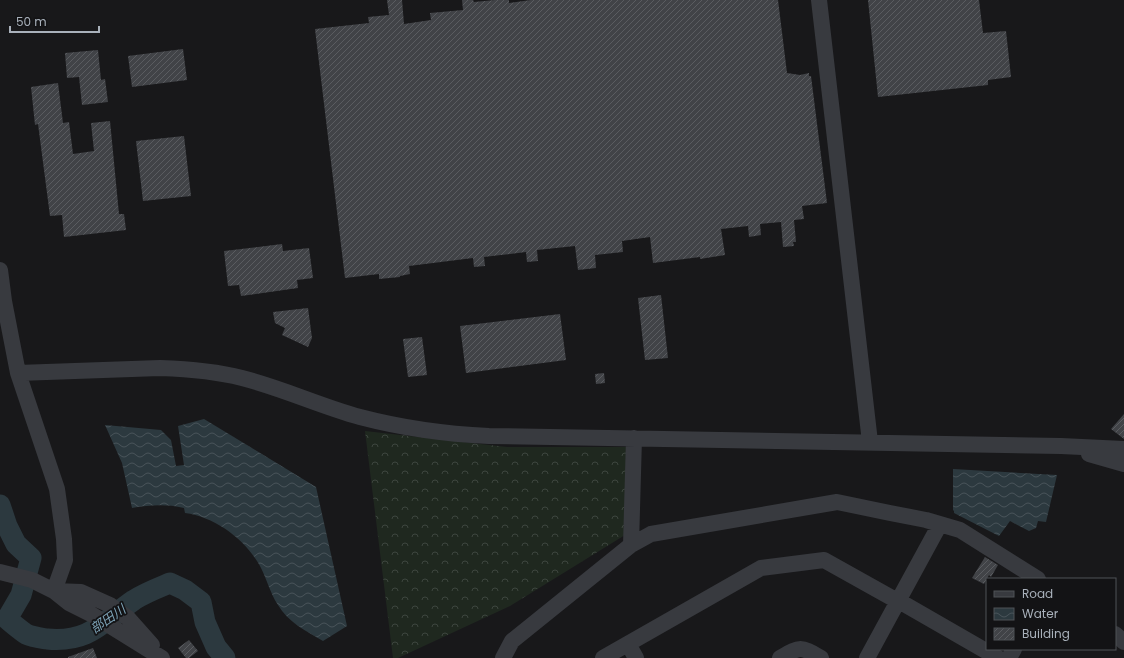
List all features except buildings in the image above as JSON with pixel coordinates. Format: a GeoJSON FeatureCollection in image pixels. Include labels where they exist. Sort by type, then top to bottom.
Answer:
{"type":"FeatureCollection","features":[{"type":"Feature","properties":{"kind":"street"},"geometry":{"type":"LineString","coordinates":[[819,0],[870,442]]}},
{"type":"Feature","properties":{"kind":"street"},"geometry":{"type":"LineString","coordinates":[[0,270],[4,301],[18,372],[57,489],[64,539],[65,560],[54,590]]}},
{"type":"Feature","properties":{"kind":"street"},"geometry":{"type":"LineString","coordinates":[[18,372],[160,368],[183,368],[208,371],[256,382],[360,417],[410,428],[454,434],[489,436],[1061,446],[1124,449]]}},
{"type":"Feature","properties":{"kind":"street"},"geometry":{"type":"LineString","coordinates":[[631,545],[634,438]]}},
{"type":"Feature","properties":{"kind":"street"},"geometry":{"type":"LineString","coordinates":[[1061,446],[1124,464]]}},
{"type":"Feature","properties":{"kind":"street"},"geometry":{"type":"LineString","coordinates":[[509,655],[512,641],[631,545],[651,534],[838,502],[926,520],[960,530],[1036,578]]}},
{"type":"Feature","properties":{"kind":"street"},"geometry":{"type":"LineString","coordinates":[[867,658],[940,524]]}},
{"type":"Feature","properties":{"kind":"street"},"geometry":{"type":"LineString","coordinates":[[603,658],[761,568],[824,560],[998,658]]}},
{"type":"Feature","properties":{"kind":"street"},"geometry":{"type":"LineString","coordinates":[[0,572],[32,580],[54,590],[69,603],[91,614],[123,624]]}},
{"type":"Feature","properties":{"kind":"street"},"geometry":{"type":"LineString","coordinates":[[54,590],[82,592],[110,605],[123,624],[163,658]]}},
{"type":"Feature","properties":{"kind":"street"},"geometry":{"type":"LineString","coordinates":[[1116,635],[1124,642]]}},
{"type":"Feature","properties":{"kind":"street"},"geometry":{"type":"LineString","coordinates":[[628,644],[636,658]]}},
{"type":"Feature","properties":{"kind":"street"},"geometry":{"type":"LineString","coordinates":[[780,658],[795,649],[804,649],[821,658]]}},
{"type":"Feature","properties":{"kind":"green space"},"geometry":{"type":"Polygon","coordinates":[[[365,431],[507,447],[629,447],[625,535],[510,606],[398,658],[393,658],[365,431]]]}},
{"type":"Feature","properties":{"kind":"water"},"geometry":{"type":"Polygon","coordinates":[[[204,419],[316,487],[347,626],[323,641],[298,626],[282,611],[275,600],[254,556],[238,538],[218,524],[196,515],[185,513],[184,508],[158,505],[132,508],[122,463],[105,425],[161,430],[171,440],[176,466],[184,465],[178,426],[204,419]]]}},
{"type":"Feature","properties":{"kind":"water"},"geometry":{"type":"Polygon","coordinates":[[[953,469],[1057,475],[1046,522],[1038,521],[1036,528],[1029,531],[1010,521],[999,536],[954,513],[953,469]]]}},
{"type":"Feature","properties":{"kind":"waterway","name":"部田川"},"geometry":{"type":"LineString","coordinates":[[0,505],[7,526],[16,544],[31,558],[21,595],[7,619],[26,634],[47,639],[74,638],[95,629],[134,600],[170,583],[185,590],[201,602],[205,622],[216,647],[225,658]]}}]}
